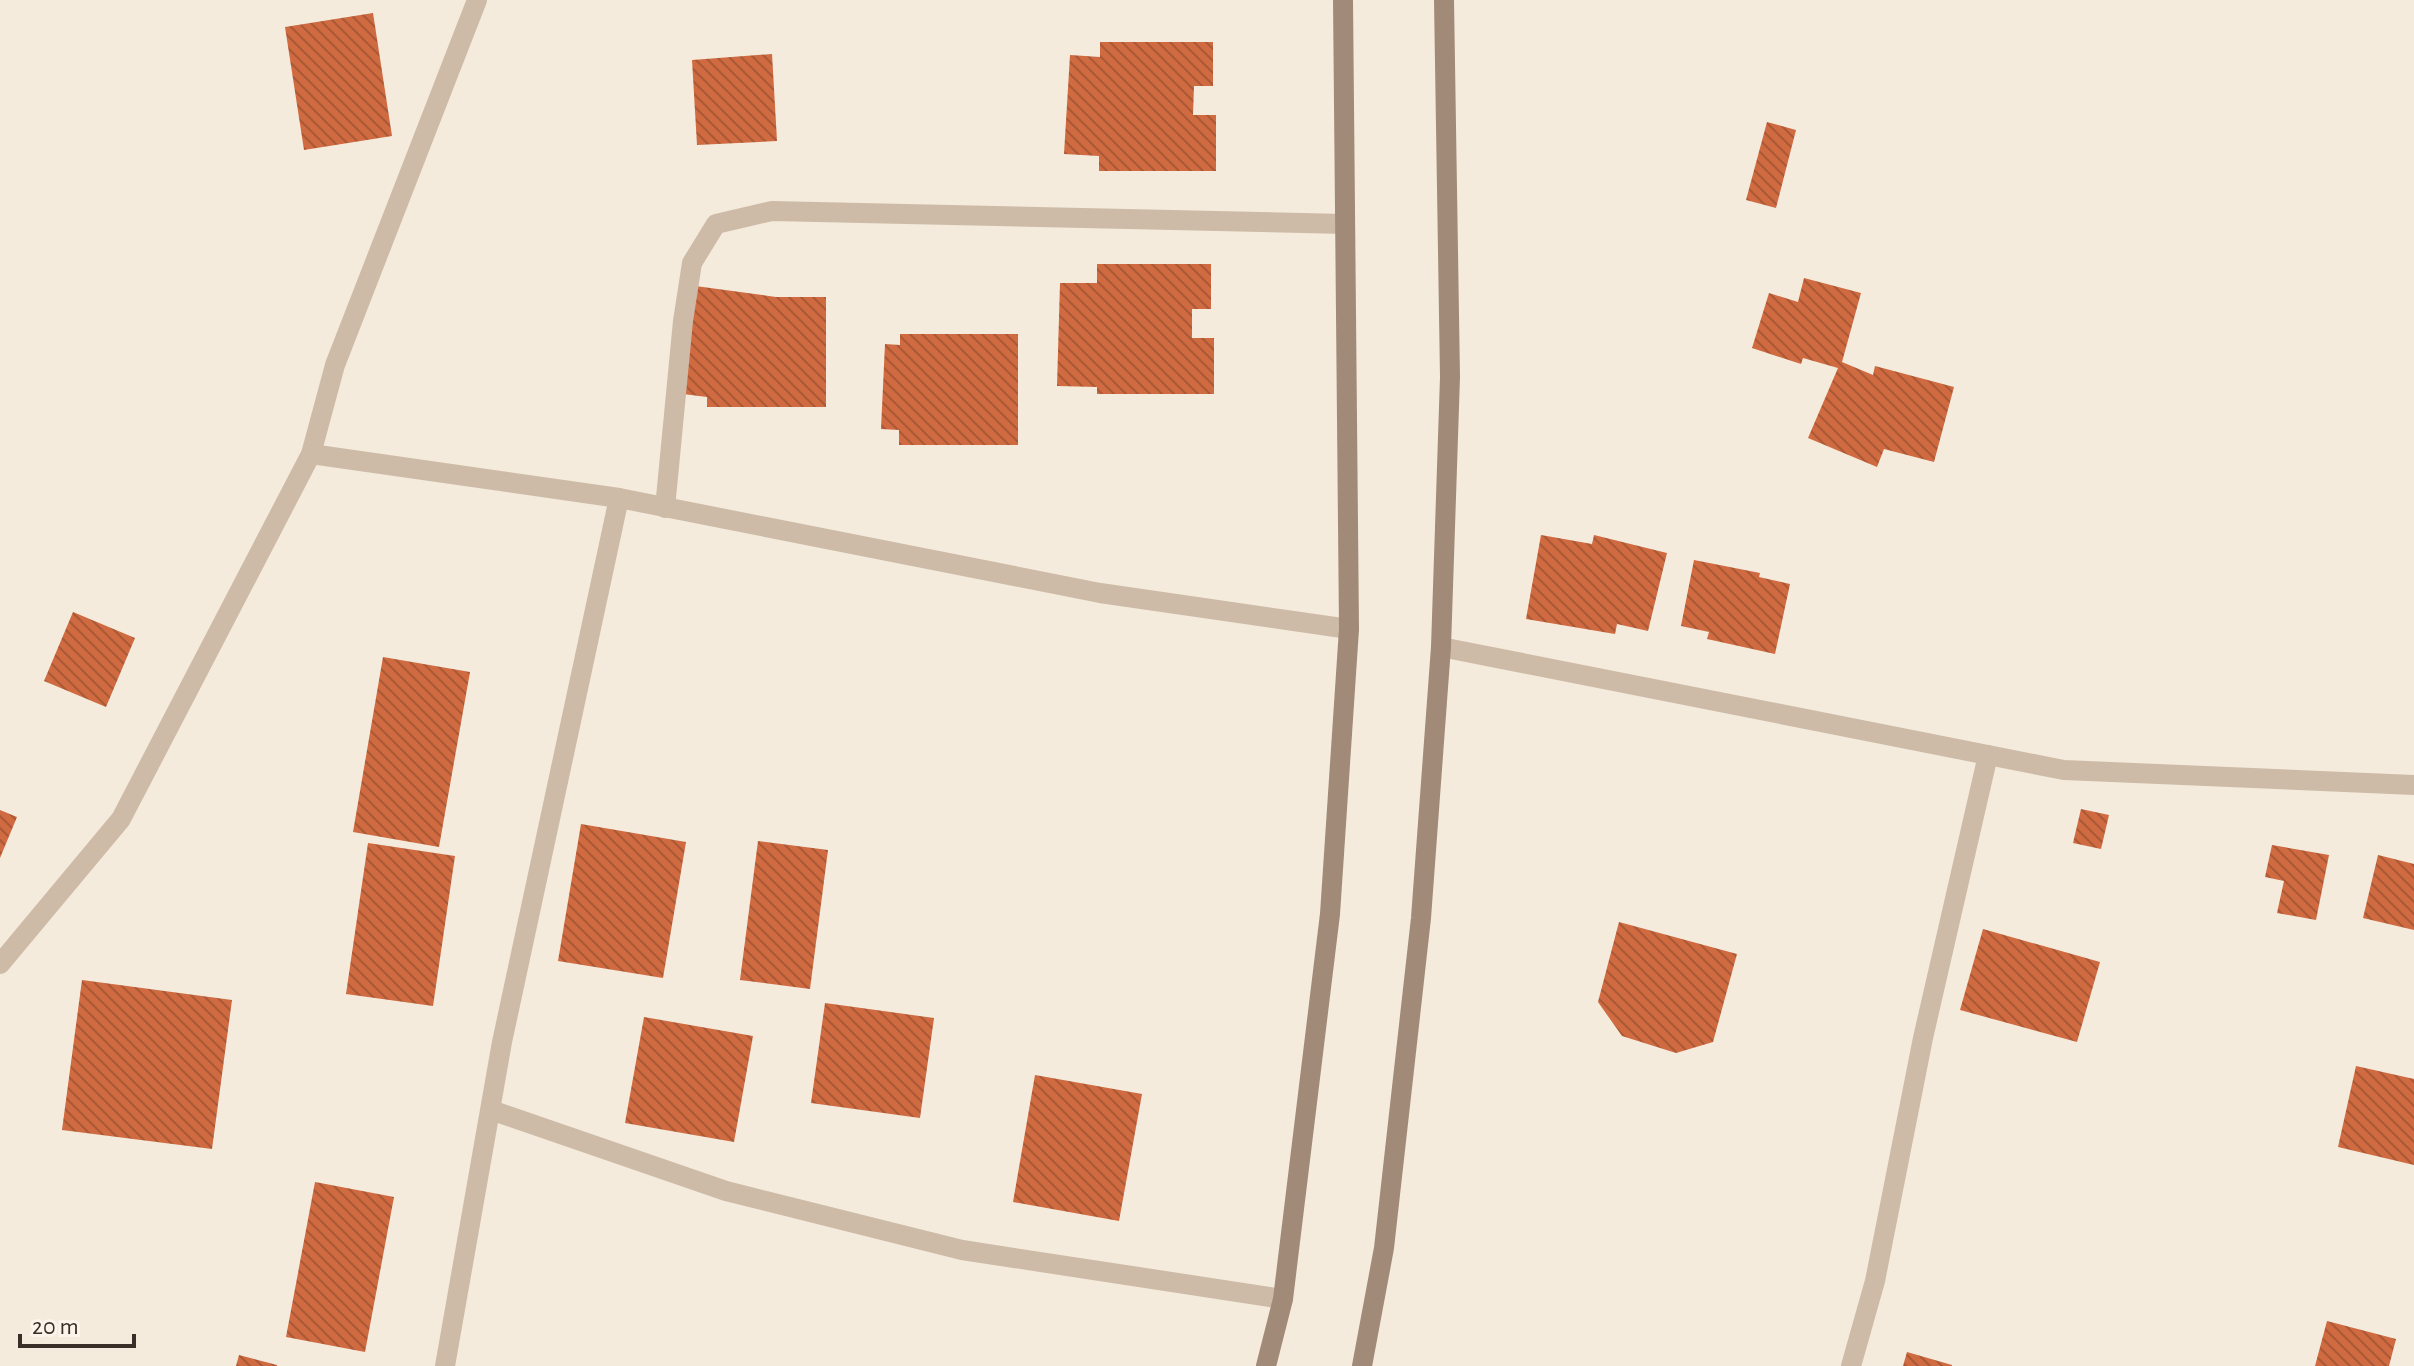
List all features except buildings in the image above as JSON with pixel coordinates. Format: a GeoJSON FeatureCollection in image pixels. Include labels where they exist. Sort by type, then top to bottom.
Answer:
{"type":"FeatureCollection","features":[{"type":"Feature","properties":{"kind":"main road"},"geometry":{"type":"LineString","coordinates":[[1266,1366],[1283,1299],[1330,914],[1349,629],[1343,0]]}},
{"type":"Feature","properties":{"kind":"main road"},"geometry":{"type":"LineString","coordinates":[[1362,1366],[1384,1248],[1421,918],[1441,647],[1450,377],[1444,0]]}},
{"type":"Feature","properties":{"kind":"street"},"geometry":{"type":"LineString","coordinates":[[0,964],[121,819],[311,454],[335,365],[477,0]]}},
{"type":"Feature","properties":{"kind":"street"},"geometry":{"type":"LineString","coordinates":[[665,508],[683,321],[692,263],[716,224],[772,211],[1345,224]]}},
{"type":"Feature","properties":{"kind":"street"},"geometry":{"type":"LineString","coordinates":[[311,454],[619,498],[1100,593],[1349,629]]}},
{"type":"Feature","properties":{"kind":"street"},"geometry":{"type":"LineString","coordinates":[[445,1366],[502,1042],[619,498]]}},
{"type":"Feature","properties":{"kind":"street"},"geometry":{"type":"LineString","coordinates":[[1441,647],[2064,770],[2414,785]]}},
{"type":"Feature","properties":{"kind":"street"},"geometry":{"type":"LineString","coordinates":[[1851,1366],[1875,1281],[1923,1038],[1988,755]]}},
{"type":"Feature","properties":{"kind":"street"},"geometry":{"type":"LineString","coordinates":[[491,1110],[726,1191],[962,1250],[1283,1299]]}}]}
